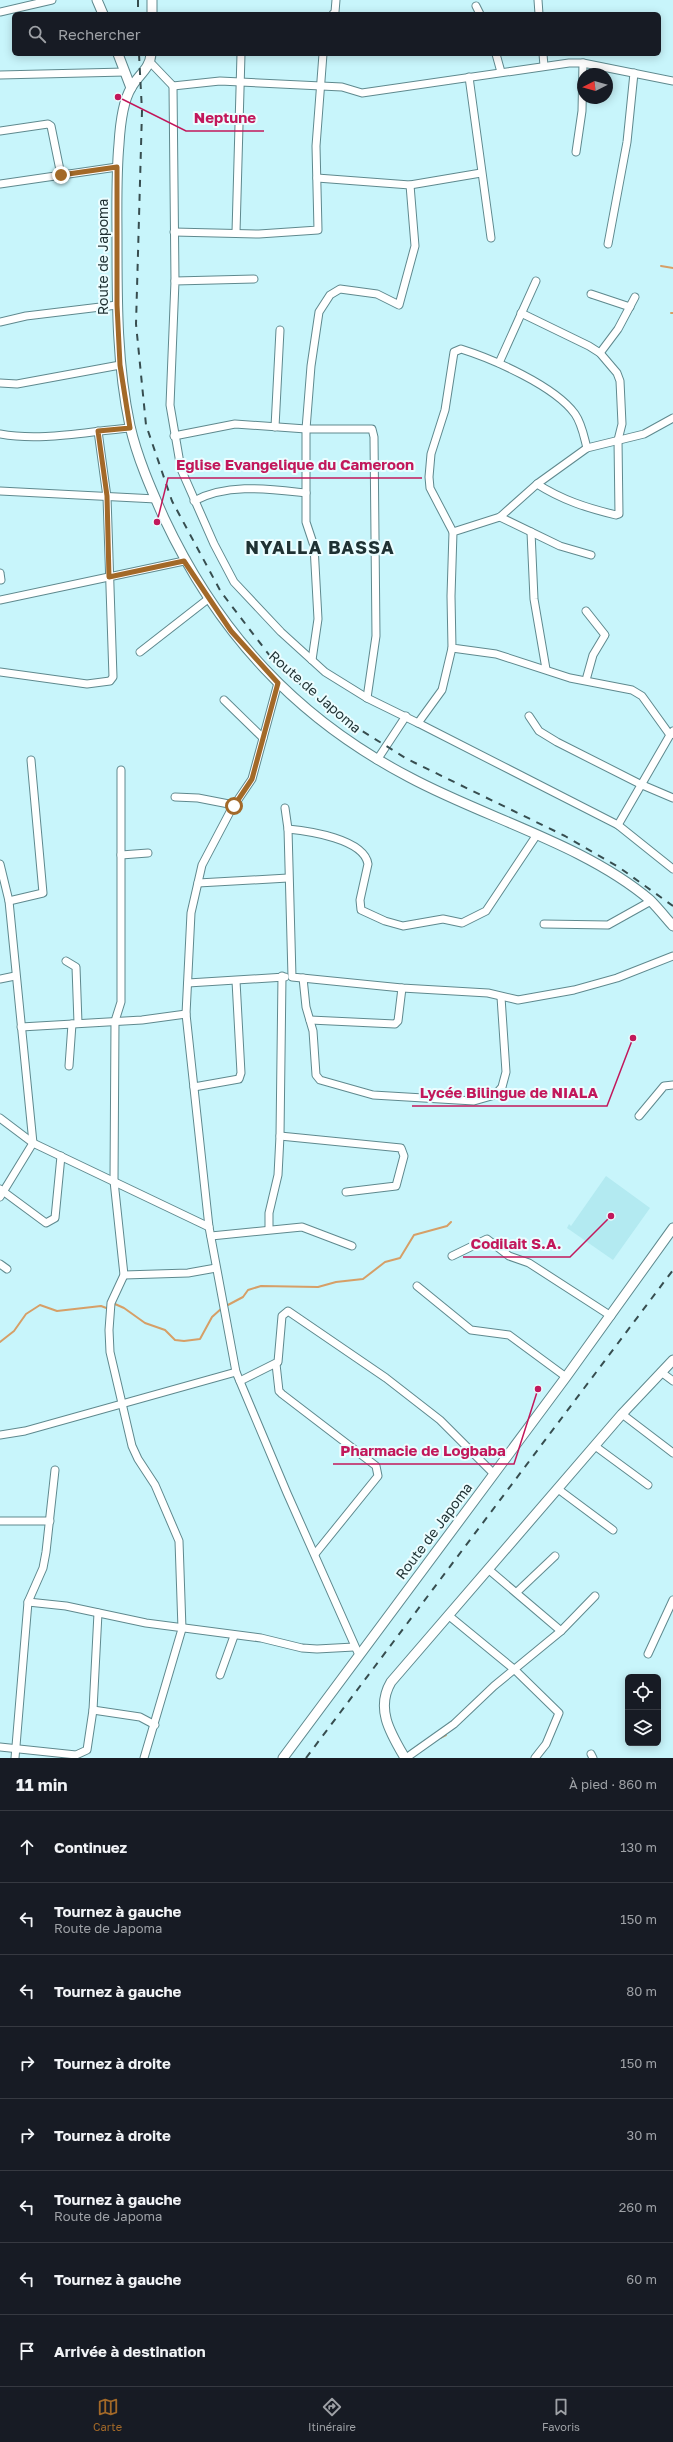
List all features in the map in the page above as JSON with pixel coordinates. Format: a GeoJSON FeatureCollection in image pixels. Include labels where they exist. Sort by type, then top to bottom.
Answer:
{"type":"FeatureCollection","features":[{"type":"Feature","properties":{"kind":"main road"},"geometry":{"type":"LineString","coordinates":[[97,0],[102,12]]}},
{"type":"Feature","properties":{"kind":"main road"},"geometry":{"type":"LineString","coordinates":[[152,0],[152,12]]}},
{"type":"Feature","properties":{"kind":"main road"},"geometry":{"type":"LineString","coordinates":[[119,56],[130,88]]}},
{"type":"Feature","properties":{"kind":"main road"},"geometry":{"type":"LineString","coordinates":[[130,88],[150,58]]}},
{"type":"Feature","properties":{"kind":"main road","name":"Route de Japoma"},"geometry":{"type":"LineString","coordinates":[[130,88],[119,141],[117,167],[117,305],[120,365],[130,428],[156,500],[184,561],[208,599],[245,648],[278,683],[348,741],[377,760],[412,779],[586,858],[651,901],[673,926]]}},
{"type":"Feature","properties":{"kind":"main road","name":"Route de Japoma"},"geometry":{"type":"LineString","coordinates":[[283,1758],[611,1316],[673,1228]]}},
{"type":"Feature","properties":{"kind":"main road"},"geometry":{"type":"LineString","coordinates":[[406,1758],[394,1740],[384,1713],[383,1703],[386,1691],[448,1615],[622,1414],[673,1360]]}},
{"type":"Feature","properties":{"kind":"street"},"geometry":{"type":"LineString","coordinates":[[0,12],[52,0]]}},
{"type":"Feature","properties":{"kind":"street"},"geometry":{"type":"LineString","coordinates":[[335,12],[336,0]]}},
{"type":"Feature","properties":{"kind":"street"},"geometry":{"type":"LineString","coordinates":[[538,0],[539,12]]}},
{"type":"Feature","properties":{"kind":"street"},"geometry":{"type":"LineString","coordinates":[[476,6],[479,12]]}},
{"type":"Feature","properties":{"kind":"street"},"geometry":{"type":"LineString","coordinates":[[236,232],[241,56]]}},
{"type":"Feature","properties":{"kind":"street"},"geometry":{"type":"LineString","coordinates":[[174,232],[317,231],[319,226],[316,146],[323,56]]}},
{"type":"Feature","properties":{"kind":"street"},"geometry":{"type":"LineString","coordinates":[[497,56],[501,72]]}},
{"type":"Feature","properties":{"kind":"street"},"geometry":{"type":"LineString","coordinates":[[543,56],[544,66]]}},
{"type":"Feature","properties":{"kind":"street"},"geometry":{"type":"LineString","coordinates":[[150,58],[173,86],[175,281],[170,400],[174,436],[182,473],[194,501],[237,586],[312,660],[340,682],[366,698],[406,716],[618,824],[673,869]]}},
{"type":"Feature","properties":{"kind":"street"},"geometry":{"type":"LineString","coordinates":[[173,86],[210,81],[342,87],[362,92],[544,66],[583,63],[673,81]]}},
{"type":"Feature","properties":{"kind":"street"},"geometry":{"type":"LineString","coordinates":[[576,152],[582,111],[583,63]]}},
{"type":"Feature","properties":{"kind":"street"},"geometry":{"type":"LineString","coordinates":[[0,75],[125,72]]}},
{"type":"Feature","properties":{"kind":"street"},"geometry":{"type":"LineString","coordinates":[[608,244],[627,142],[634,73]]}},
{"type":"Feature","properties":{"kind":"street"},"geometry":{"type":"LineString","coordinates":[[469,77],[491,238]]}},
{"type":"Feature","properties":{"kind":"street"},"geometry":{"type":"LineString","coordinates":[[0,131],[48,124],[51,126],[61,175]]}},
{"type":"Feature","properties":{"kind":"street"},"geometry":{"type":"LineString","coordinates":[[0,184],[117,167]]}},
{"type":"Feature","properties":{"kind":"street"},"geometry":{"type":"LineString","coordinates":[[317,178],[410,185],[481,173]]}},
{"type":"Feature","properties":{"kind":"street"},"geometry":{"type":"LineString","coordinates":[[312,660],[318,619],[314,546],[306,522],[306,430],[313,349],[319,312],[324,301],[335,291],[340,289],[377,294],[399,305],[415,246],[410,185]]}},
{"type":"Feature","properties":{"kind":"street"},"geometry":{"type":"LineString","coordinates":[[175,281],[254,279]]}},
{"type":"Feature","properties":{"kind":"street"},"geometry":{"type":"LineString","coordinates":[[499,363],[536,281]]}},
{"type":"Feature","properties":{"kind":"street"},"geometry":{"type":"LineString","coordinates":[[591,294],[630,307]]}},
{"type":"Feature","properties":{"kind":"street"},"geometry":{"type":"LineString","coordinates":[[600,353],[618,329],[636,297]]}},
{"type":"Feature","properties":{"kind":"street"},"geometry":{"type":"LineString","coordinates":[[0,322],[26,316],[117,305]]}},
{"type":"Feature","properties":{"kind":"street"},"geometry":{"type":"LineString","coordinates":[[521,314],[564,333],[600,353],[616,373],[620,381],[622,424],[618,440],[619,509],[616,516],[583,508],[559,498],[537,484]]}},
{"type":"Feature","properties":{"kind":"street"},"geometry":{"type":"LineString","coordinates":[[275,427],[280,330]]}},
{"type":"Feature","properties":{"kind":"street"},"geometry":{"type":"LineString","coordinates":[[418,723],[442,690],[452,648],[451,596],[453,532],[430,488],[429,477],[431,454],[445,410],[454,352],[461,349],[499,363],[565,401],[580,423],[587,448]]}},
{"type":"Feature","properties":{"kind":"street"},"geometry":{"type":"LineString","coordinates":[[0,383],[17,384],[120,365]]}},
{"type":"Feature","properties":{"kind":"street"},"geometry":{"type":"LineString","coordinates":[[453,532],[500,517],[537,484],[587,448],[644,434],[673,418]]}},
{"type":"Feature","properties":{"kind":"street"},"geometry":{"type":"LineString","coordinates":[[174,436],[235,424],[306,430],[368,428],[373,432],[376,636],[366,698]]}},
{"type":"Feature","properties":{"kind":"street"},"geometry":{"type":"LineString","coordinates":[[0,434],[15,437],[46,436],[130,428]]}},
{"type":"Feature","properties":{"kind":"street"},"geometry":{"type":"LineString","coordinates":[[0,672],[87,684],[110,681],[113,677],[107,496],[98,431]]}},
{"type":"Feature","properties":{"kind":"street"},"geometry":{"type":"LineString","coordinates":[[194,501],[217,491],[265,489],[306,493]]}},
{"type":"Feature","properties":{"kind":"street"},"geometry":{"type":"LineString","coordinates":[[0,491],[156,500]]}},
{"type":"Feature","properties":{"kind":"street"},"geometry":{"type":"LineString","coordinates":[[500,517],[566,548],[592,556]]}},
{"type":"Feature","properties":{"kind":"street"},"geometry":{"type":"LineString","coordinates":[[531,532],[534,599],[546,669]]}},
{"type":"Feature","properties":{"kind":"street"},"geometry":{"type":"LineString","coordinates":[[0,600],[184,561]]}},
{"type":"Feature","properties":{"kind":"street"},"geometry":{"type":"LineString","coordinates":[[140,652],[208,599]]}},
{"type":"Feature","properties":{"kind":"street"},"geometry":{"type":"LineString","coordinates":[[586,611],[605,635],[593,654],[586,680]]}},
{"type":"Feature","properties":{"kind":"street"},"geometry":{"type":"LineString","coordinates":[[452,648],[496,654],[570,678],[621,687],[642,696],[672,733],[640,784],[618,824]]}},
{"type":"Feature","properties":{"kind":"street"},"geometry":{"type":"LineString","coordinates":[[278,683],[252,779],[234,806],[202,865],[189,926],[186,1014],[209,1226],[236,1372],[359,1656]]}},
{"type":"Feature","properties":{"kind":"street"},"geometry":{"type":"LineString","coordinates":[[224,700],[263,738]]}},
{"type":"Feature","properties":{"kind":"street"},"geometry":{"type":"LineString","coordinates":[[377,760],[406,716]]}},
{"type":"Feature","properties":{"kind":"street"},"geometry":{"type":"LineString","coordinates":[[529,716],[535,727],[546,736],[640,784],[673,798]]}},
{"type":"Feature","properties":{"kind":"street"},"geometry":{"type":"LineString","coordinates":[[9,901],[43,893],[31,760]]}},
{"type":"Feature","properties":{"kind":"street"},"geometry":{"type":"LineString","coordinates":[[121,770],[121,1002],[115,1021],[114,1181],[124,1275],[112,1303],[109,1330],[110,1352],[132,1446],[138,1459],[155,1484],[179,1540],[182,1629],[144,1758]]}},
{"type":"Feature","properties":{"kind":"street"},"geometry":{"type":"LineString","coordinates":[[175,797],[198,798],[234,806]]}},
{"type":"Feature","properties":{"kind":"street"},"geometry":{"type":"LineString","coordinates":[[285,808],[288,829],[288,878],[292,977]]}},
{"type":"Feature","properties":{"kind":"street"},"geometry":{"type":"LineString","coordinates":[[288,829],[312,832],[334,838],[362,852],[368,858],[368,864],[360,900],[361,910],[385,921],[403,926],[443,919],[462,923],[478,917],[486,911],[536,836]]}},
{"type":"Feature","properties":{"kind":"street"},"geometry":{"type":"LineString","coordinates":[[121,855],[148,853]]}},
{"type":"Feature","properties":{"kind":"street"},"geometry":{"type":"LineString","coordinates":[[0,864],[9,901],[15,976],[33,1143],[1,1193],[46,1223],[51,1222],[55,1218],[61,1156]]}},
{"type":"Feature","properties":{"kind":"street"},"geometry":{"type":"LineString","coordinates":[[198,883],[288,878]]}},
{"type":"Feature","properties":{"kind":"street"},"geometry":{"type":"LineString","coordinates":[[544,924],[608,925],[651,901]]}},
{"type":"Feature","properties":{"kind":"street"},"geometry":{"type":"LineString","coordinates":[[188,983],[236,981],[282,976],[402,988],[472,991],[518,1000],[574,990],[617,978],[673,956]]}},
{"type":"Feature","properties":{"kind":"street"},"geometry":{"type":"LineString","coordinates":[[66,961],[76,967],[75,1024],[69,1066]]}},
{"type":"Feature","properties":{"kind":"street"},"geometry":{"type":"LineString","coordinates":[[0,979],[15,976]]}},
{"type":"Feature","properties":{"kind":"street"},"geometry":{"type":"LineString","coordinates":[[269,1230],[269,1213],[278,1175],[280,1136],[282,976]]}},
{"type":"Feature","properties":{"kind":"street"},"geometry":{"type":"LineString","coordinates":[[303,978],[314,1035],[314,1070],[320,1080],[373,1095],[478,1101],[495,1095],[501,1089],[506,1072],[501,997]]}},
{"type":"Feature","properties":{"kind":"street"},"geometry":{"type":"LineString","coordinates":[[194,1087],[239,1079],[241,1074],[236,981]]}},
{"type":"Feature","properties":{"kind":"street"},"geometry":{"type":"LineString","coordinates":[[310,1020],[395,1024],[398,1021],[402,988]]}},
{"type":"Feature","properties":{"kind":"street"},"geometry":{"type":"LineString","coordinates":[[21,1027],[115,1021],[186,1014]]}},
{"type":"Feature","properties":{"kind":"street"},"geometry":{"type":"LineString","coordinates":[[639,1116],[664,1086],[673,1085]]}},
{"type":"Feature","properties":{"kind":"street"},"geometry":{"type":"LineString","coordinates":[[0,1118],[33,1143],[209,1226]]}},
{"type":"Feature","properties":{"kind":"street"},"geometry":{"type":"LineString","coordinates":[[280,1136],[401,1148],[404,1156],[396,1186],[346,1192]]}},
{"type":"Feature","properties":{"kind":"street"},"geometry":{"type":"LineString","coordinates":[[211,1236],[269,1230],[308,1228],[352,1246]]}},
{"type":"Feature","properties":{"kind":"street"},"geometry":{"type":"LineString","coordinates":[[452,1256],[487,1239],[509,1256],[529,1263],[611,1316]]}},
{"type":"Feature","properties":{"kind":"street"},"geometry":{"type":"LineString","coordinates":[[0,1264],[7,1269]]}},
{"type":"Feature","properties":{"kind":"street"},"geometry":{"type":"LineString","coordinates":[[124,1275],[188,1273],[216,1268]]}},
{"type":"Feature","properties":{"kind":"street"},"geometry":{"type":"LineString","coordinates":[[417,1286],[471,1330],[509,1335],[566,1377]]}},
{"type":"Feature","properties":{"kind":"street"},"geometry":{"type":"LineString","coordinates":[[314,1554],[378,1476],[378,1471],[376,1466],[280,1391],[276,1364],[279,1358],[282,1316],[288,1311],[386,1378],[440,1420],[494,1474]]}},
{"type":"Feature","properties":{"kind":"street"},"geometry":{"type":"LineString","coordinates":[[240,1381],[276,1364]]}},
{"type":"Feature","properties":{"kind":"street"},"geometry":{"type":"LineString","coordinates":[[0,1435],[122,1405],[236,1372]]}},
{"type":"Feature","properties":{"kind":"street"},"geometry":{"type":"LineString","coordinates":[[661,1372],[673,1381]]}},
{"type":"Feature","properties":{"kind":"street"},"geometry":{"type":"LineString","coordinates":[[622,1414],[673,1453]]}},
{"type":"Feature","properties":{"kind":"street"},"geometry":{"type":"LineString","coordinates":[[595,1446],[648,1485]]}},
{"type":"Feature","properties":{"kind":"street"},"geometry":{"type":"LineString","coordinates":[[15,1758],[28,1602],[43,1568],[50,1522],[55,1470]]}},
{"type":"Feature","properties":{"kind":"street"},"geometry":{"type":"LineString","coordinates":[[558,1489],[613,1530]]}},
{"type":"Feature","properties":{"kind":"street"},"geometry":{"type":"LineString","coordinates":[[0,1521],[50,1522]]}},
{"type":"Feature","properties":{"kind":"street"},"geometry":{"type":"LineString","coordinates":[[517,1592],[555,1556]]}},
{"type":"Feature","properties":{"kind":"street"},"geometry":{"type":"LineString","coordinates":[[488,1569],[517,1592],[561,1631]]}},
{"type":"Feature","properties":{"kind":"street"},"geometry":{"type":"LineString","coordinates":[[406,1758],[454,1724],[494,1686],[561,1631],[595,1596]]}},
{"type":"Feature","properties":{"kind":"street"},"geometry":{"type":"LineString","coordinates":[[648,1654],[673,1600]]}},
{"type":"Feature","properties":{"kind":"street"},"geometry":{"type":"LineString","coordinates":[[28,1602],[66,1606],[98,1614],[182,1629],[317,1649],[354,1647]]}},
{"type":"Feature","properties":{"kind":"street"},"geometry":{"type":"LineString","coordinates":[[0,1747],[76,1755],[83,1753],[89,1745],[93,1710],[98,1614]]}},
{"type":"Feature","properties":{"kind":"street"},"geometry":{"type":"LineString","coordinates":[[448,1615],[515,1670],[559,1713],[546,1744],[535,1758]]}},
{"type":"Feature","properties":{"kind":"street"},"geometry":{"type":"LineString","coordinates":[[220,1675],[234,1636]]}},
{"type":"Feature","properties":{"kind":"street"},"geometry":{"type":"LineString","coordinates":[[93,1710],[140,1717],[155,1724]]}},
{"type":"Feature","properties":{"kind":"shaded area"},"geometry":{"type":"Polygon","coordinates":[[[606,1176],[650,1208],[613,1260],[567,1228],[569,1224],[571,1226],[606,1176]]]}},
{"type":"Feature","properties":{"kind":"waterway"},"geometry":{"type":"LineString","coordinates":[[661,266],[673,268]]}},
{"type":"Feature","properties":{"kind":"waterway"},"geometry":{"type":"LineString","coordinates":[[226,1306],[243,1297],[248,1290],[261,1286],[318,1287],[336,1282],[363,1279],[385,1262],[400,1258],[414,1235],[447,1226],[451,1222]]}},
{"type":"Feature","properties":{"kind":"waterway"},"geometry":{"type":"LineString","coordinates":[[113,1307],[115,1304],[124,1308],[145,1323],[165,1330],[175,1340],[184,1341],[200,1339],[212,1317],[222,1308]]}},
{"type":"Feature","properties":{"kind":"waterway"},"geometry":{"type":"LineString","coordinates":[[0,1342],[14,1331],[26,1314],[40,1305],[57,1311],[101,1306],[109,1309]]}},
{"type":"Feature","properties":{"kind":"waterway"},"geometry":{"type":"LineString","coordinates":[[440,1738],[446,1735]]}},
{"type":"Feature","properties":{"kind":"railway"},"geometry":{"type":"LineString","coordinates":[[138,0],[138,12]]}},
{"type":"Feature","properties":{"kind":"railway"},"geometry":{"type":"LineString","coordinates":[[139,56],[142,111],[136,324],[146,425],[172,501],[221,592],[270,656],[327,709],[407,759],[565,836],[620,868],[673,906]]}},
{"type":"Feature","properties":{"kind":"railway"},"geometry":{"type":"LineString","coordinates":[[306,1758],[673,1270]]}},
{"type":"Feature","properties":{"kind":"place","name":"Neptune"},"geometry":{"type":"Point","coordinates":[118,97]}},
{"type":"Feature","properties":{"kind":"place","name":"Eglise Evangelique du Cameroon"},"geometry":{"type":"Point","coordinates":[157,522]}},
{"type":"Feature","properties":{"kind":"place","name":"Lycée Bilingue de NIALA"},"geometry":{"type":"Point","coordinates":[633,1038]}},
{"type":"Feature","properties":{"kind":"place","name":"Codilait S.A."},"geometry":{"type":"Point","coordinates":[611,1216]}},
{"type":"Feature","properties":{"kind":"place","name":"Pharmacie de Logbaba"},"geometry":{"type":"Point","coordinates":[538,1389]}},
{"type":"Feature","properties":{"kind":"district","name":"NYALLA BASSA"},"geometry":{"type":"Point","coordinates":[320,548]}},
{"type":"Feature","properties":{"kind":"route"},"geometry":{"type":"LineString","coordinates":[[61,175],[117,167],[117,305],[120,365],[130,428],[98,431],[107,496],[109,577],[184,561],[208,599],[231,631],[250,654],[278,683],[252,779],[234,806]]}}]}
